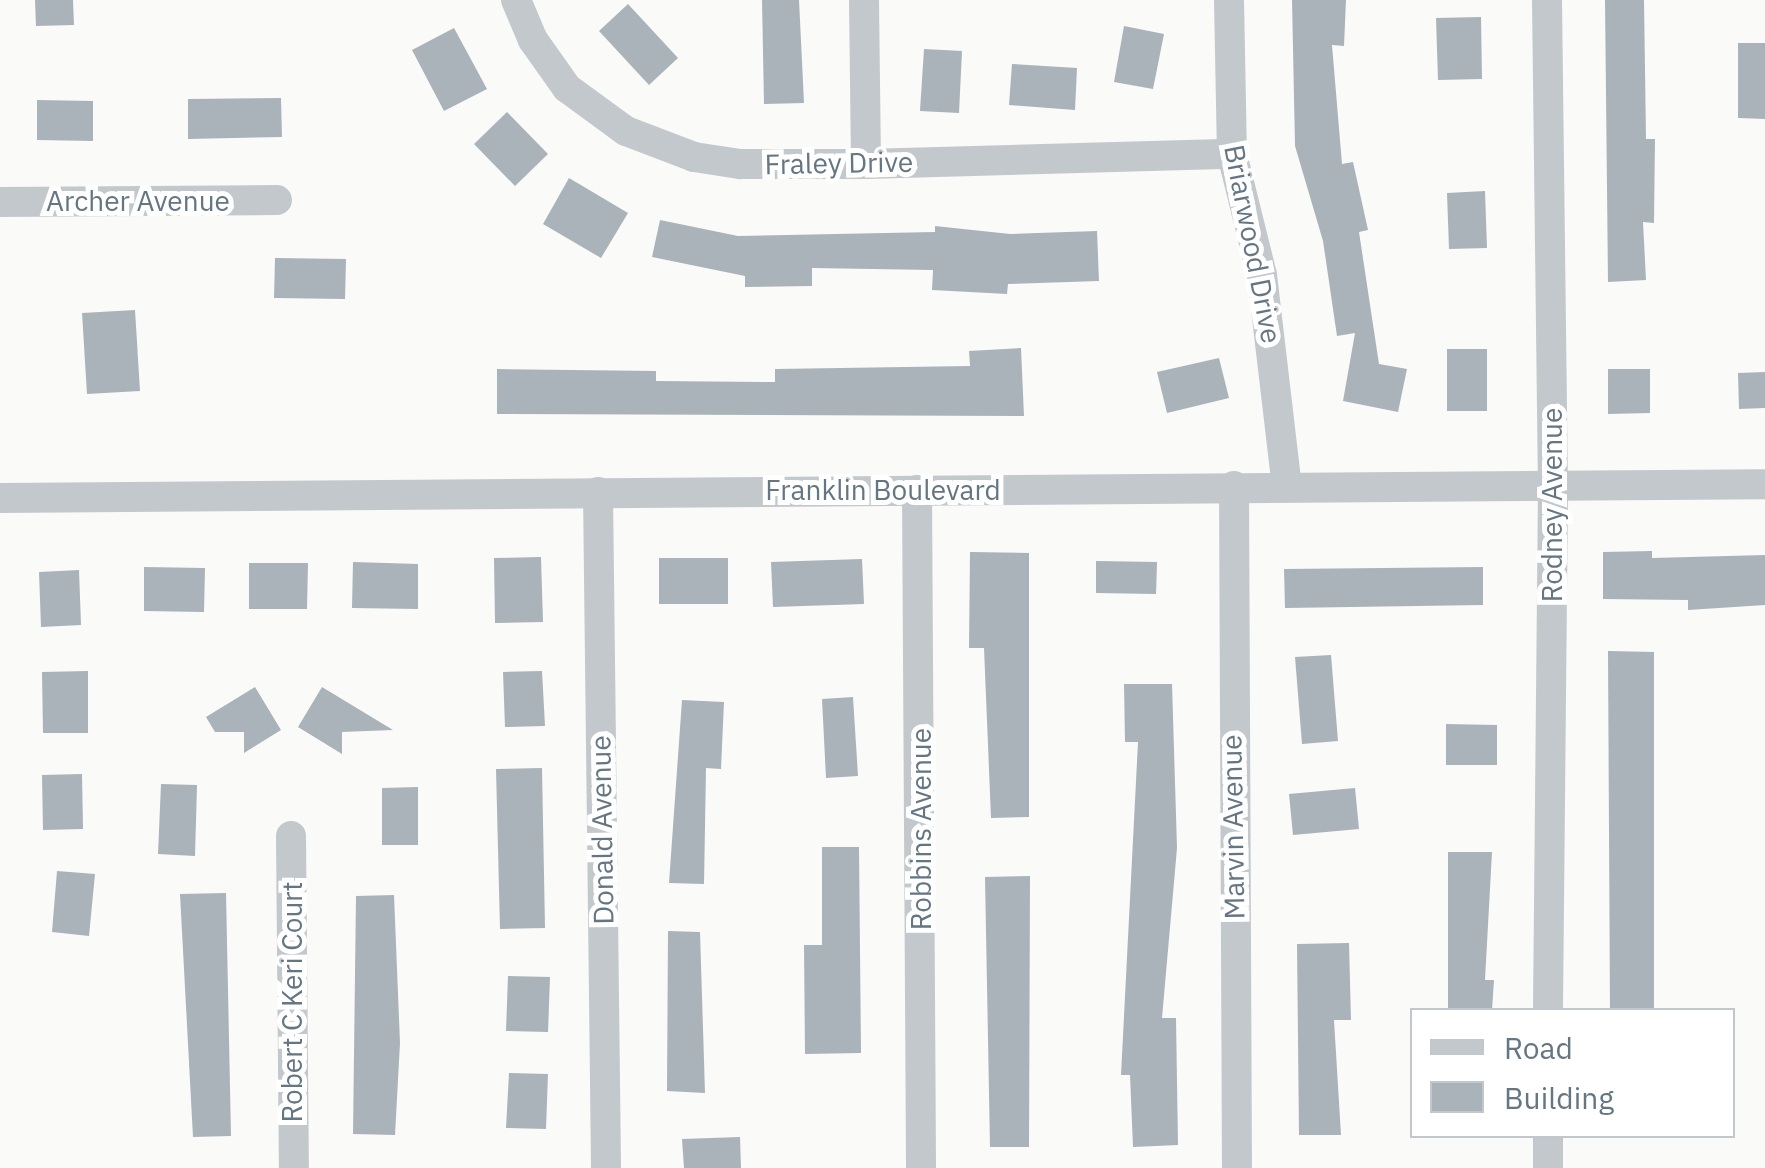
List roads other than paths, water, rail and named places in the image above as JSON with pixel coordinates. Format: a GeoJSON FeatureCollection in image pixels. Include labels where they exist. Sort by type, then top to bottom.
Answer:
{"type":"FeatureCollection","features":[{"type":"Feature","properties":{"kind":"street","name":"Fraley Drive"},"geometry":{"type":"LineString","coordinates":[[516,0],[532,40],[567,88],[656,146],[740,164],[1232,154]]}},
{"type":"Feature","properties":{"kind":"street"},"geometry":{"type":"LineString","coordinates":[[864,0],[866,164]]}},
{"type":"Feature","properties":{"kind":"street","name":"Briarwood Drive"},"geometry":{"type":"LineString","coordinates":[[1229,0],[1232,154],[1265,294],[1287,486]]}},
{"type":"Feature","properties":{"kind":"street","name":"Rodney Avenue"},"geometry":{"type":"LineString","coordinates":[[1547,0],[1554,488],[1548,1008]]}},
{"type":"Feature","properties":{"kind":"street","name":"Archer Avenue"},"geometry":{"type":"LineString","coordinates":[[0,202],[277,200]]}},
{"type":"Feature","properties":{"kind":"street","name":"Franklin Boulevard"},"geometry":{"type":"LineString","coordinates":[[0,498],[1765,484]]}},
{"type":"Feature","properties":{"kind":"street","name":"Marvin Avenue"},"geometry":{"type":"LineString","coordinates":[[1234,486],[1237,1168]]}},
{"type":"Feature","properties":{"kind":"street","name":"Robbins Avenue"},"geometry":{"type":"LineString","coordinates":[[917,490],[921,1168]]}},
{"type":"Feature","properties":{"kind":"street","name":"Donald Avenue"},"geometry":{"type":"LineString","coordinates":[[598,492],[606,1168]]}},
{"type":"Feature","properties":{"kind":"street","name":"Robert C Keri Court"},"geometry":{"type":"LineString","coordinates":[[291,836],[294,1168]]}},
{"type":"Feature","properties":{"kind":"street"},"geometry":{"type":"LineString","coordinates":[[1548,1138],[1548,1168]]}}]}
